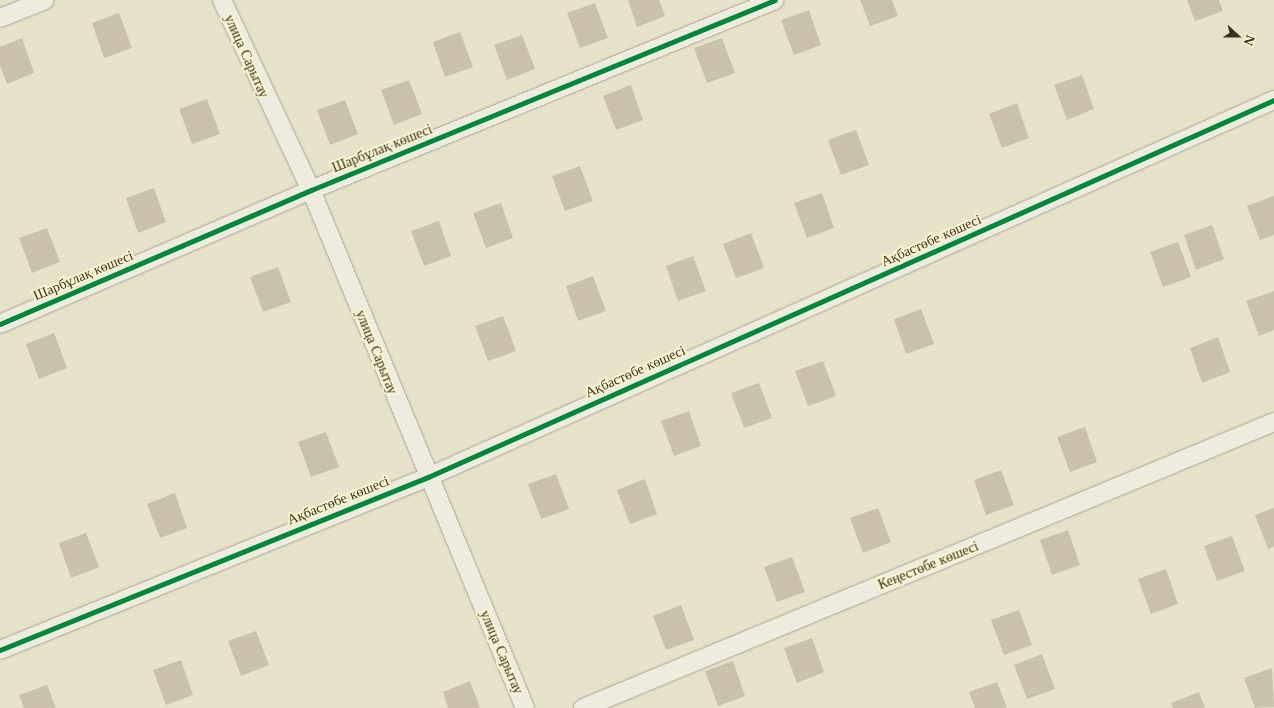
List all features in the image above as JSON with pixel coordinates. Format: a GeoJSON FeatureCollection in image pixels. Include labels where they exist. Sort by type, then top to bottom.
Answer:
{"type":"FeatureCollection","features":[{"type":"Feature","properties":{"kind":"street"},"geometry":{"type":"LineString","coordinates":[[0,18],[44,0]]}},
{"type":"Feature","properties":{"kind":"street","name":"улица Сарытау"},"geometry":{"type":"LineString","coordinates":[[222,0],[311,190],[428,477],[526,708]]}},
{"type":"Feature","properties":{"kind":"street","name":"Шарбұлақ көшесі"},"geometry":{"type":"LineString","coordinates":[[0,324],[311,190],[775,0]]}},
{"type":"Feature","properties":{"kind":"street","name":"Ақбастөбе көшесі"},"geometry":{"type":"LineString","coordinates":[[0,650],[428,477],[1274,100]]}},
{"type":"Feature","properties":{"kind":"street","name":"Кеңестөбе көшесі"},"geometry":{"type":"LineString","coordinates":[[583,708],[1274,422]]}},
{"type":"Feature","properties":{"kind":"building"},"geometry":{"type":"Polygon","coordinates":[[[628,0],[659,0],[665,16],[637,27],[628,0]]]}},
{"type":"Feature","properties":{"kind":"building"},"geometry":{"type":"Polygon","coordinates":[[[860,0],[892,0],[898,16],[870,26],[860,0]]]}},
{"type":"Feature","properties":{"kind":"building"},"geometry":{"type":"Polygon","coordinates":[[[1187,0],[1219,0],[1223,11],[1195,21],[1187,0]]]}},
{"type":"Feature","properties":{"kind":"building"},"geometry":{"type":"Polygon","coordinates":[[[595,3],[608,38],[580,48],[567,13],[595,3]]]}},
{"type":"Feature","properties":{"kind":"building"},"geometry":{"type":"Polygon","coordinates":[[[809,10],[821,45],[794,55],[781,20],[809,10]]]}},
{"type":"Feature","properties":{"kind":"building"},"geometry":{"type":"Polygon","coordinates":[[[119,13],[132,48],[104,58],[92,23],[119,13]]]}},
{"type":"Feature","properties":{"kind":"building"},"geometry":{"type":"Polygon","coordinates":[[[460,32],[473,67],[445,77],[433,42],[460,32]]]}},
{"type":"Feature","properties":{"kind":"building"},"geometry":{"type":"Polygon","coordinates":[[[522,35],[535,69],[507,80],[494,45],[522,35]]]}},
{"type":"Feature","properties":{"kind":"building"},"geometry":{"type":"Polygon","coordinates":[[[22,38],[34,73],[7,84],[0,66],[0,47],[22,38]]]}},
{"type":"Feature","properties":{"kind":"building"},"geometry":{"type":"Polygon","coordinates":[[[722,38],[735,73],[707,83],[694,48],[722,38]]]}},
{"type":"Feature","properties":{"kind":"building"},"geometry":{"type":"Polygon","coordinates":[[[1082,75],[1094,109],[1067,120],[1054,85],[1082,75]]]}},
{"type":"Feature","properties":{"kind":"building"},"geometry":{"type":"Polygon","coordinates":[[[409,80],[422,114],[394,125],[381,90],[409,80]]]}},
{"type":"Feature","properties":{"kind":"building"},"geometry":{"type":"Polygon","coordinates":[[[631,85],[643,120],[616,130],[603,96],[631,85]]]}},
{"type":"Feature","properties":{"kind":"building"},"geometry":{"type":"Polygon","coordinates":[[[207,99],[220,134],[192,144],[179,109],[207,99]]]}},
{"type":"Feature","properties":{"kind":"building"},"geometry":{"type":"Polygon","coordinates":[[[345,100],[358,134],[330,145],[317,110],[345,100]]]}},
{"type":"Feature","properties":{"kind":"building"},"geometry":{"type":"Polygon","coordinates":[[[1017,103],[1029,138],[1002,148],[989,114],[1017,103]]]}},
{"type":"Feature","properties":{"kind":"building"},"geometry":{"type":"Polygon","coordinates":[[[856,130],[869,165],[841,175],[828,140],[856,130]]]}},
{"type":"Feature","properties":{"kind":"building"},"geometry":{"type":"Polygon","coordinates":[[[580,166],[593,201],[565,211],[552,176],[580,166]]]}},
{"type":"Feature","properties":{"kind":"building"},"geometry":{"type":"Polygon","coordinates":[[[154,188],[166,222],[138,233],[126,198],[154,188]]]}},
{"type":"Feature","properties":{"kind":"building"},"geometry":{"type":"Polygon","coordinates":[[[822,193],[834,228],[807,238],[794,203],[822,193]]]}},
{"type":"Feature","properties":{"kind":"building"},"geometry":{"type":"Polygon","coordinates":[[[1274,196],[1274,235],[1260,240],[1247,206],[1274,196]]]}},
{"type":"Feature","properties":{"kind":"building"},"geometry":{"type":"Polygon","coordinates":[[[501,203],[513,238],[486,248],[473,213],[501,203]]]}},
{"type":"Feature","properties":{"kind":"building"},"geometry":{"type":"Polygon","coordinates":[[[439,221],[451,256],[424,266],[411,231],[439,221]]]}},
{"type":"Feature","properties":{"kind":"building"},"geometry":{"type":"Polygon","coordinates":[[[1212,225],[1224,259],[1196,270],[1184,235],[1212,225]]]}},
{"type":"Feature","properties":{"kind":"building"},"geometry":{"type":"Polygon","coordinates":[[[47,228],[60,262],[32,273],[19,238],[47,228]]]}},
{"type":"Feature","properties":{"kind":"building"},"geometry":{"type":"Polygon","coordinates":[[[751,233],[764,268],[736,278],[723,244],[751,233]]]}},
{"type":"Feature","properties":{"kind":"building"},"geometry":{"type":"Polygon","coordinates":[[[1178,242],[1191,277],[1163,287],[1150,252],[1178,242]]]}},
{"type":"Feature","properties":{"kind":"building"},"geometry":{"type":"Polygon","coordinates":[[[693,256],[706,291],[678,301],[666,266],[693,256]]]}},
{"type":"Feature","properties":{"kind":"building"},"geometry":{"type":"Polygon","coordinates":[[[278,267],[291,302],[263,312],[250,277],[278,267]]]}},
{"type":"Feature","properties":{"kind":"building"},"geometry":{"type":"Polygon","coordinates":[[[593,276],[606,311],[578,321],[566,286],[593,276]]]}},
{"type":"Feature","properties":{"kind":"building"},"geometry":{"type":"Polygon","coordinates":[[[1274,291],[1274,330],[1259,336],[1246,301],[1274,291]]]}},
{"type":"Feature","properties":{"kind":"building"},"geometry":{"type":"Polygon","coordinates":[[[921,309],[934,344],[906,354],[894,319],[921,309]]]}},
{"type":"Feature","properties":{"kind":"building"},"geometry":{"type":"Polygon","coordinates":[[[503,316],[516,351],[488,361],[475,326],[503,316]]]}},
{"type":"Feature","properties":{"kind":"building"},"geometry":{"type":"Polygon","coordinates":[[[54,333],[67,368],[39,379],[26,344],[54,333]]]}},
{"type":"Feature","properties":{"kind":"building"},"geometry":{"type":"Polygon","coordinates":[[[1218,337],[1230,372],[1202,383],[1190,348],[1218,337]]]}},
{"type":"Feature","properties":{"kind":"building"},"geometry":{"type":"Polygon","coordinates":[[[823,361],[836,396],[808,406],[795,371],[823,361]]]}},
{"type":"Feature","properties":{"kind":"building"},"geometry":{"type":"Polygon","coordinates":[[[759,383],[772,418],[744,428],[731,393],[759,383]]]}},
{"type":"Feature","properties":{"kind":"building"},"geometry":{"type":"Polygon","coordinates":[[[689,411],[701,446],[674,456],[661,421],[689,411]]]}},
{"type":"Feature","properties":{"kind":"building"},"geometry":{"type":"Polygon","coordinates":[[[1085,427],[1097,462],[1070,472],[1057,437],[1085,427]]]}},
{"type":"Feature","properties":{"kind":"building"},"geometry":{"type":"Polygon","coordinates":[[[326,432],[339,467],[311,477],[298,442],[326,432]]]}},
{"type":"Feature","properties":{"kind":"building"},"geometry":{"type":"Polygon","coordinates":[[[1001,470],[1014,505],[986,515],[974,480],[1001,470]]]}},
{"type":"Feature","properties":{"kind":"building"},"geometry":{"type":"Polygon","coordinates":[[[556,474],[569,509],[541,519],[528,484],[556,474]]]}},
{"type":"Feature","properties":{"kind":"building"},"geometry":{"type":"Polygon","coordinates":[[[645,479],[657,514],[630,524],[617,490],[645,479]]]}},
{"type":"Feature","properties":{"kind":"building"},"geometry":{"type":"Polygon","coordinates":[[[175,493],[187,528],[160,538],[147,504],[175,493]]]}},
{"type":"Feature","properties":{"kind":"building"},"geometry":{"type":"Polygon","coordinates":[[[878,508],[891,542],[863,553],[850,518],[878,508]]]}},
{"type":"Feature","properties":{"kind":"building"},"geometry":{"type":"Polygon","coordinates":[[[1274,508],[1274,547],[1268,549],[1255,515],[1274,508]]]}},
{"type":"Feature","properties":{"kind":"building"},"geometry":{"type":"Polygon","coordinates":[[[1068,530],[1080,565],[1052,575],[1040,540],[1068,530]]]}},
{"type":"Feature","properties":{"kind":"building"},"geometry":{"type":"Polygon","coordinates":[[[86,533],[99,567],[71,578],[59,543],[86,533]]]}},
{"type":"Feature","properties":{"kind":"building"},"geometry":{"type":"Polygon","coordinates":[[[1232,536],[1245,571],[1217,581],[1204,546],[1232,536]]]}},
{"type":"Feature","properties":{"kind":"building"},"geometry":{"type":"Polygon","coordinates":[[[792,557],[805,592],[777,602],[764,567],[792,557]]]}},
{"type":"Feature","properties":{"kind":"building"},"geometry":{"type":"Polygon","coordinates":[[[1166,569],[1178,604],[1151,614],[1138,579],[1166,569]]]}},
{"type":"Feature","properties":{"kind":"building"},"geometry":{"type":"Polygon","coordinates":[[[681,605],[694,640],[666,650],[653,616],[681,605]]]}},
{"type":"Feature","properties":{"kind":"building"},"geometry":{"type":"Polygon","coordinates":[[[1019,610],[1032,645],[1004,655],[991,620],[1019,610]]]}},
{"type":"Feature","properties":{"kind":"building"},"geometry":{"type":"Polygon","coordinates":[[[256,631],[269,665],[241,676],[228,641],[256,631]]]}},
{"type":"Feature","properties":{"kind":"building"},"geometry":{"type":"Polygon","coordinates":[[[812,638],[824,672],[797,683],[784,648],[812,638]]]}},
{"type":"Feature","properties":{"kind":"building"},"geometry":{"type":"Polygon","coordinates":[[[1042,654],[1055,689],[1027,699],[1014,665],[1042,654]]]}},
{"type":"Feature","properties":{"kind":"building"},"geometry":{"type":"Polygon","coordinates":[[[181,660],[193,695],[166,705],[153,670],[181,660]]]}},
{"type":"Feature","properties":{"kind":"building"},"geometry":{"type":"Polygon","coordinates":[[[733,661],[745,696],[718,706],[705,671],[733,661]]]}},
{"type":"Feature","properties":{"kind":"building"},"geometry":{"type":"Polygon","coordinates":[[[1272,668],[1274,707],[1255,708],[1244,678],[1272,668]]]}},
{"type":"Feature","properties":{"kind":"building"},"geometry":{"type":"Polygon","coordinates":[[[470,681],[480,708],[448,708],[443,692],[470,681]]]}},
{"type":"Feature","properties":{"kind":"building"},"geometry":{"type":"Polygon","coordinates":[[[997,682],[1007,708],[975,708],[969,692],[997,682]]]}},
{"type":"Feature","properties":{"kind":"building"},"geometry":{"type":"Polygon","coordinates":[[[47,685],[56,708],[24,708],[19,695],[47,685]]]}},
{"type":"Feature","properties":{"kind":"building"},"geometry":{"type":"Polygon","coordinates":[[[1199,692],[1205,708],[1173,708],[1171,703],[1199,692]]]}},
{"type":"Feature","properties":{"kind":"cycle path"},"geometry":{"type":"LineString","coordinates":[[0,324],[311,190],[775,0]]}},
{"type":"Feature","properties":{"kind":"cycle path"},"geometry":{"type":"LineString","coordinates":[[0,650],[428,477],[1274,100]]}}]}
